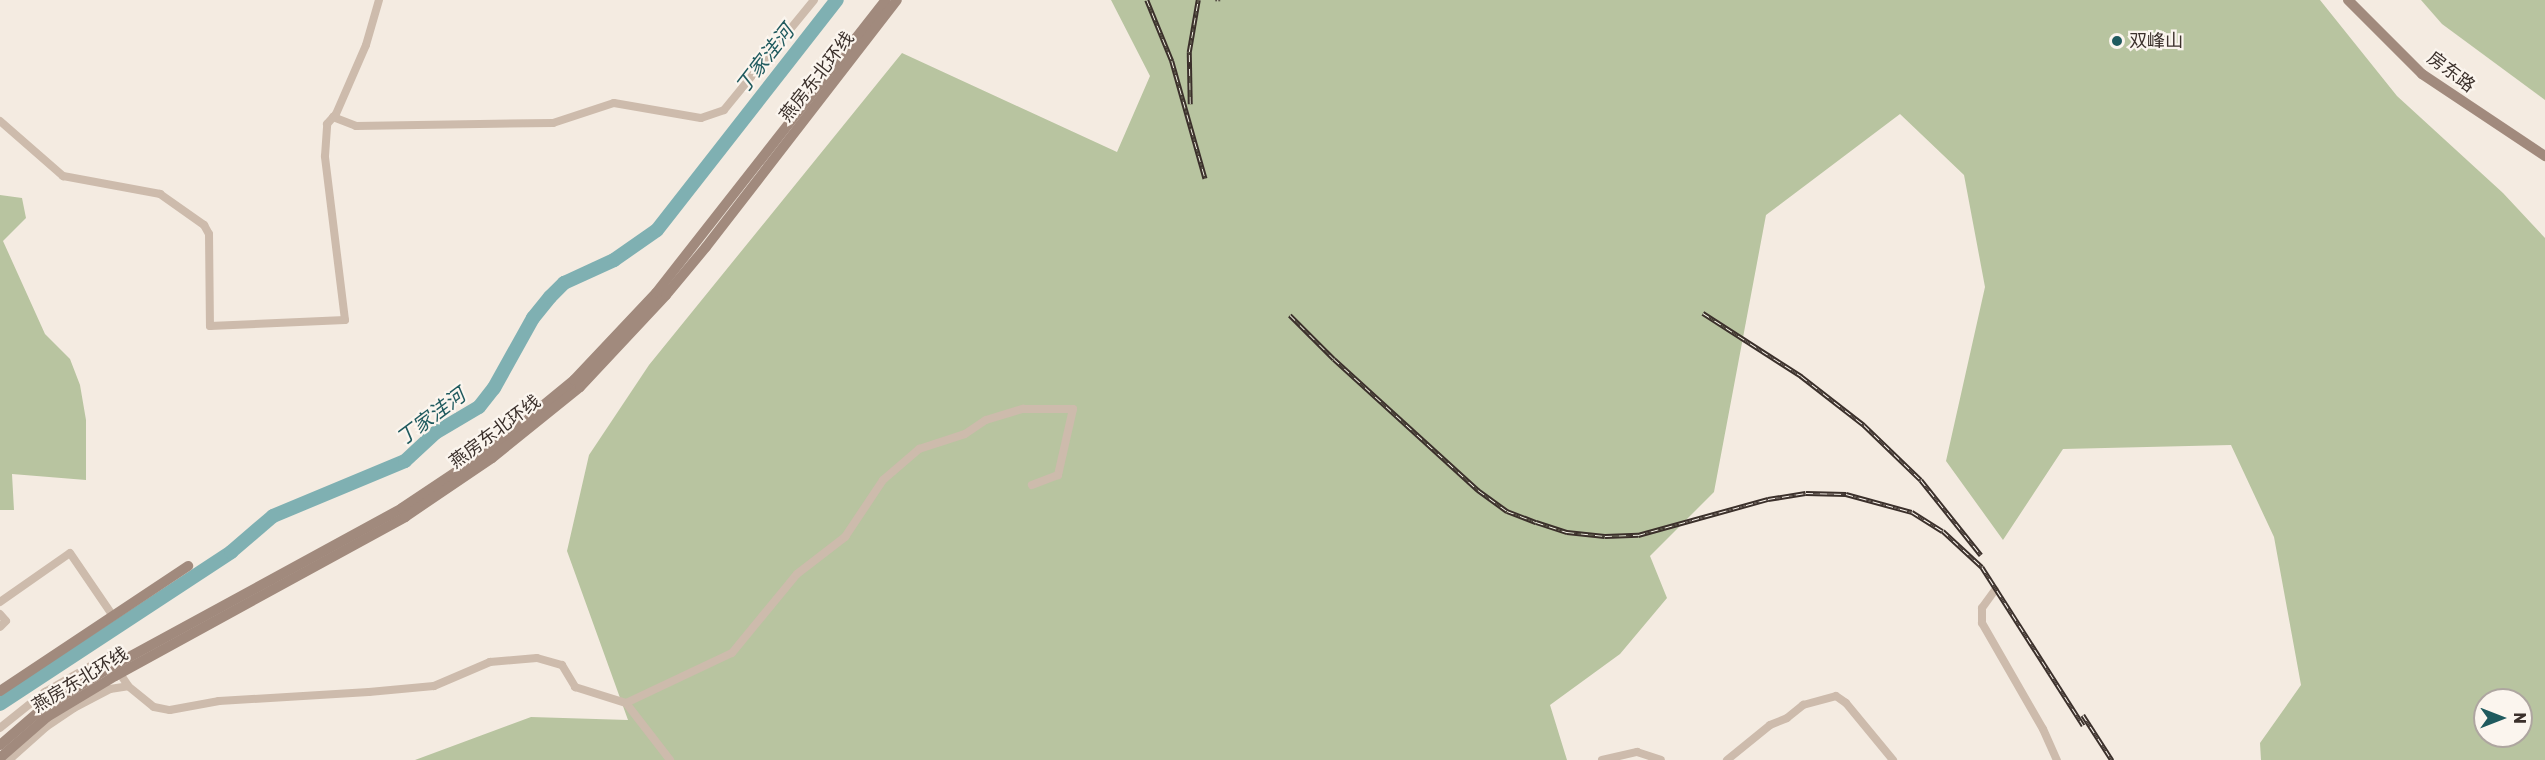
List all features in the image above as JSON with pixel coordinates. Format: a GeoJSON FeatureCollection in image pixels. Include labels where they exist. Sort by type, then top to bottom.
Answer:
{"type":"FeatureCollection","features":[{"type":"Feature","properties":{"kind":"main road","name":"燕房东北环线"},"geometry":{"type":"LineString","coordinates":[[0,758],[47,717],[112,672],[402,508],[489,450],[574,380],[657,293],[886,0]]}},
{"type":"Feature","properties":{"kind":"main road","name":"燕房东北环线"},"geometry":{"type":"LineString","coordinates":[[0,745],[43,708],[405,517],[492,458],[580,387],[666,295],[706,247],[897,0]]}},
{"type":"Feature","properties":{"kind":"main road","name":"房东路"},"geometry":{"type":"LineString","coordinates":[[2348,0],[2422,74],[2545,156]]}},
{"type":"Feature","properties":{"kind":"main road"},"geometry":{"type":"LineString","coordinates":[[0,691],[188,566]]}},
{"type":"Feature","properties":{"kind":"street"},"geometry":{"type":"LineString","coordinates":[[0,121],[63,176],[160,194],[204,225],[209,234],[210,326],[345,320],[326,156],[327,124],[333,117],[366,45],[379,0]]}},
{"type":"Feature","properties":{"kind":"street"},"geometry":{"type":"LineString","coordinates":[[333,117],[356,126],[553,123],[614,102],[701,118],[724,110],[814,0]]}},
{"type":"Feature","properties":{"kind":"street"},"geometry":{"type":"LineString","coordinates":[[626,703],[732,653],[797,574],[845,537],[883,480],[919,449],[965,434],[986,420],[1023,409],[1073,409],[1058,475],[1032,485]]}},
{"type":"Feature","properties":{"kind":"street"},"geometry":{"type":"LineString","coordinates":[[0,602],[70,553],[113,616]]}},
{"type":"Feature","properties":{"kind":"street"},"geometry":{"type":"LineString","coordinates":[[1995,590],[1982,608],[1982,623],[2043,729],[2057,760]]}},
{"type":"Feature","properties":{"kind":"street"},"geometry":{"type":"LineString","coordinates":[[0,614],[6,621],[0,627]]}},
{"type":"Feature","properties":{"kind":"street"},"geometry":{"type":"LineString","coordinates":[[0,728],[45,692],[108,656],[128,686],[154,707],[170,710],[219,701],[434,686],[490,662],[537,657],[562,665],[575,687],[626,703],[670,760]]}},
{"type":"Feature","properties":{"kind":"street"},"geometry":{"type":"LineString","coordinates":[[9,760],[46,727],[74,708],[110,689],[128,686]]}},
{"type":"Feature","properties":{"kind":"street"},"geometry":{"type":"LineString","coordinates":[[1727,760],[1770,725],[1787,718],[1803,705],[1836,696],[1846,703],[1893,760]]}},
{"type":"Feature","properties":{"kind":"street"},"geometry":{"type":"LineString","coordinates":[[1602,760],[1637,752],[1661,760]]}},
{"type":"Feature","properties":{"kind":"green space"},"geometry":{"type":"Polygon","coordinates":[[[1111,0],[2320,0],[2397,96],[2503,193],[2545,238],[2545,760],[2261,760],[2260,743],[2301,685],[2274,537],[2231,445],[2063,449],[2003,540],[1946,461],[1985,287],[1964,175],[1900,114],[1766,215],[1714,492],[1650,556],[1667,598],[1620,654],[1550,705],[1567,760],[415,760],[531,717],[628,720],[567,551],[589,455],[649,365],[902,53],[1117,152],[1150,76],[1111,0]]]}},
{"type":"Feature","properties":{"kind":"green space"},"geometry":{"type":"Polygon","coordinates":[[[2421,0],[2545,0],[2545,100],[2442,24],[2421,0]]]}},
{"type":"Feature","properties":{"kind":"green space"},"geometry":{"type":"Polygon","coordinates":[[[0,195],[22,198],[26,218],[3,241],[45,334],[70,359],[80,385],[86,420],[86,480],[12,474],[14,510],[0,510],[0,195]]]}},
{"type":"Feature","properties":{"kind":"waterway","name":"丁家洼河"},"geometry":{"type":"LineString","coordinates":[[0,704],[231,552],[273,516],[405,461],[435,433],[479,407],[494,388],[533,318],[550,297],[564,283],[614,260],[657,230],[837,0]]}},
{"type":"Feature","properties":{"kind":"railway"},"geometry":{"type":"LineString","coordinates":[[1147,0],[1172,61],[1205,178]]}},
{"type":"Feature","properties":{"kind":"railway"},"geometry":{"type":"LineString","coordinates":[[1190,104],[1189,52],[1198,0]]}},
{"type":"Feature","properties":{"kind":"railway"},"geometry":{"type":"LineString","coordinates":[[1703,313],[1801,376],[1864,425],[1921,480],[1981,555]]}},
{"type":"Feature","properties":{"kind":"railway"},"geometry":{"type":"LineString","coordinates":[[1290,315],[1334,359],[1478,490],[1507,511],[1567,532],[1605,536],[1638,535],[1768,499],[1806,493],[1846,494],[1912,512],[1943,531],[1982,567],[2083,725]]}},
{"type":"Feature","properties":{"kind":"railway"},"geometry":{"type":"LineString","coordinates":[[2083,715],[2112,760]]}},
{"type":"Feature","properties":{"kind":"place","name":"双峰山"},"geometry":{"type":"Point","coordinates":[2117,41]}}]}
